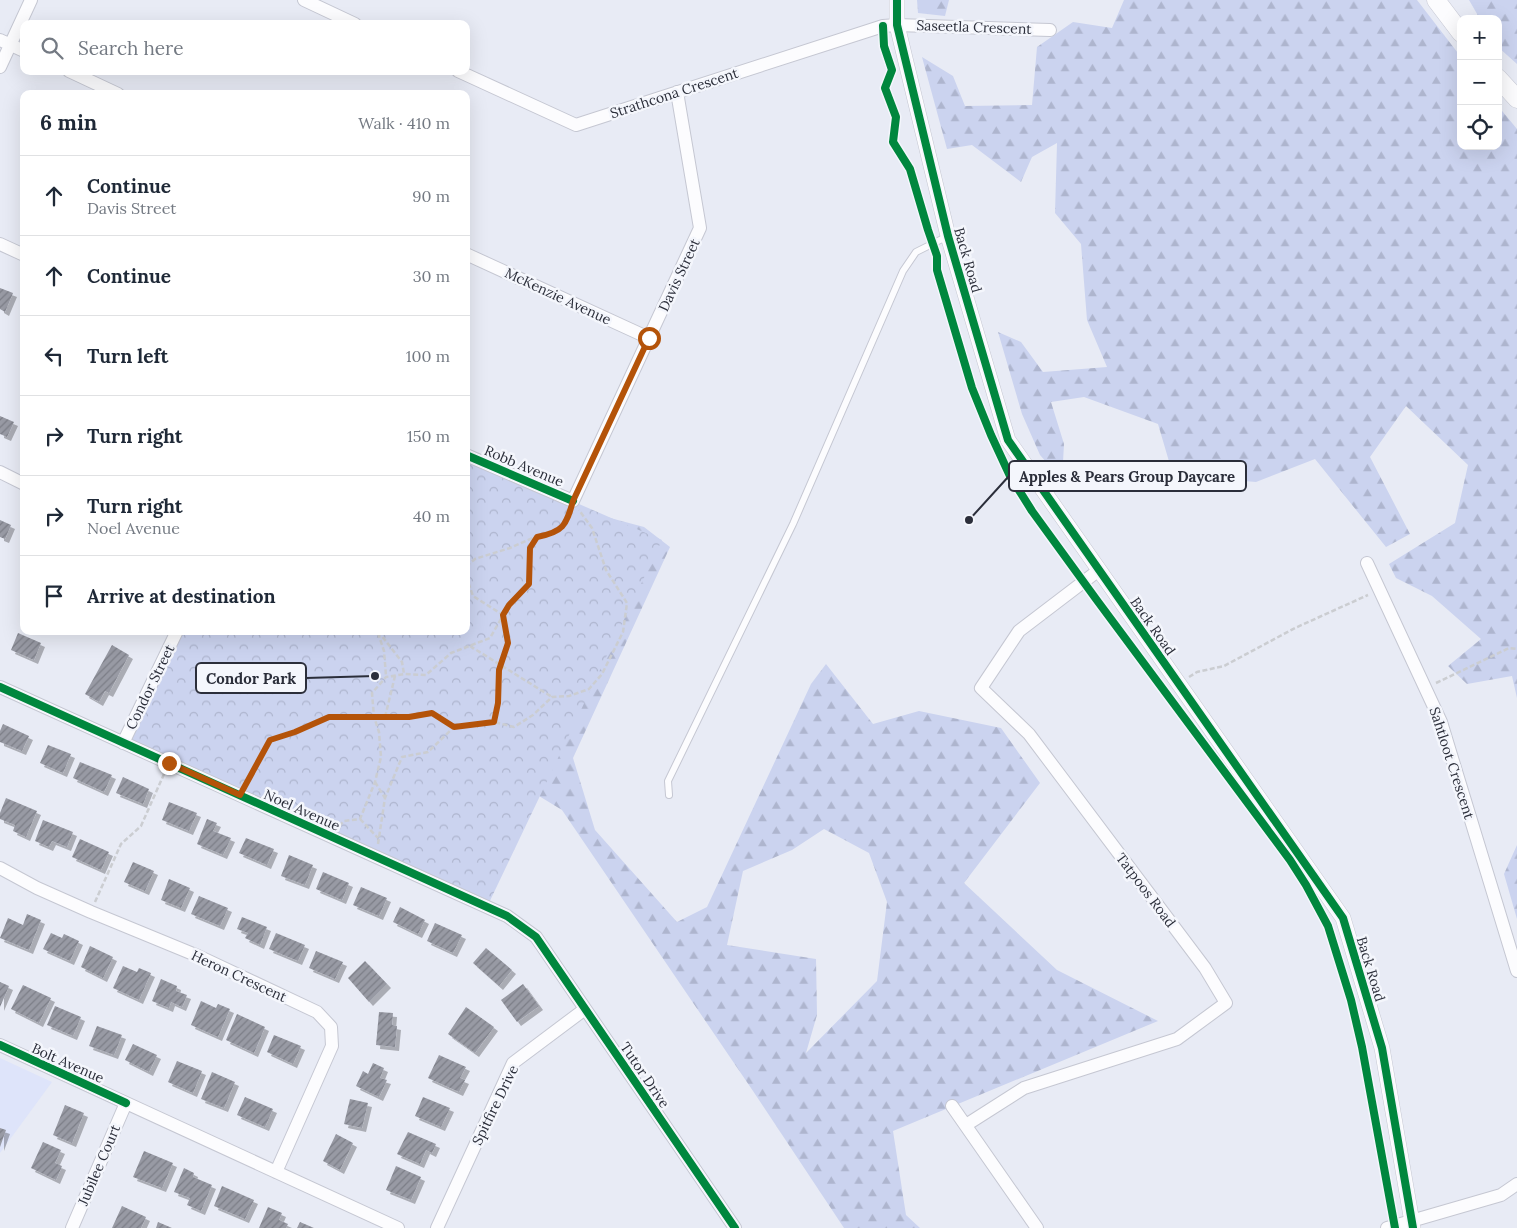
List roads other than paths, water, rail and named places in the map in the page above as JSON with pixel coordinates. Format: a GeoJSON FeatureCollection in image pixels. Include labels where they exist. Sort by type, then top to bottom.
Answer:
{"type":"FeatureCollection","features":[{"type":"Feature","properties":{"kind":"main road"},"geometry":{"type":"LineString","coordinates":[[1436,0],[1457,28]]}},
{"type":"Feature","properties":{"kind":"main road"},"geometry":{"type":"LineString","coordinates":[[1502,82],[1517,99]]}},
{"type":"Feature","properties":{"kind":"street"},"geometry":{"type":"LineString","coordinates":[[0,67],[5,42],[32,0]]}},
{"type":"Feature","properties":{"kind":"street"},"geometry":{"type":"LineString","coordinates":[[304,0],[346,20]]}},
{"type":"Feature","properties":{"kind":"street","name":"Back Road"},"geometry":{"type":"LineString","coordinates":[[896,0],[897,25],[948,236],[1008,440],[1343,918],[1382,1048],[1413,1224]]}},
{"type":"Feature","properties":{"kind":"street","name":"Saseetla Crescent"},"geometry":{"type":"LineString","coordinates":[[897,25],[1050,30]]}},
{"type":"Feature","properties":{"kind":"street","name":"Strathcona Crescent"},"geometry":{"type":"LineString","coordinates":[[467,75],[576,125],[882,26],[897,25]]}},
{"type":"Feature","properties":{"kind":"street"},"geometry":{"type":"LineString","coordinates":[[5,42],[20,49]]}},
{"type":"Feature","properties":{"kind":"street"},"geometry":{"type":"LineString","coordinates":[[78,75],[109,90]]}},
{"type":"Feature","properties":{"kind":"street","name":"Davis Street"},"geometry":{"type":"LineString","coordinates":[[573,501],[700,228],[677,92]]}},
{"type":"Feature","properties":{"kind":"street"},"geometry":{"type":"LineString","coordinates":[[0,244],[20,253]]}},
{"type":"Feature","properties":{"kind":"street","name":"McKenzie Avenue"},"geometry":{"type":"LineString","coordinates":[[470,256],[649,338]]}},
{"type":"Feature","properties":{"kind":"street","name":"Robb Avenue"},"geometry":{"type":"LineString","coordinates":[[470,457],[573,501]]}},
{"type":"Feature","properties":{"kind":"street"},"geometry":{"type":"LineString","coordinates":[[0,472],[20,482]]}},
{"type":"Feature","properties":{"kind":"street","name":"Sahtloot Crescent"},"geometry":{"type":"LineString","coordinates":[[1367,563],[1441,722],[1517,971]]}},
{"type":"Feature","properties":{"kind":"street","name":"Tatpoos Road"},"geometry":{"type":"LineString","coordinates":[[966,1125],[1024,1088],[1177,1039],[1226,1003],[1205,968],[1029,734],[981,688],[1019,631],[1099,570]]}},
{"type":"Feature","properties":{"kind":"street","name":"Condor Street"},"geometry":{"type":"LineString","coordinates":[[123,743],[174,635]]}},
{"type":"Feature","properties":{"kind":"street","name":"Noel Avenue"},"geometry":{"type":"LineString","coordinates":[[0,686],[507,916],[536,936]]}},
{"type":"Feature","properties":{"kind":"street","name":"Heron Crescent"},"geometry":{"type":"LineString","coordinates":[[0,868],[37,888],[207,960],[316,1012],[330,1027],[332,1046],[276,1172]]}},
{"type":"Feature","properties":{"kind":"street","name":"Tutor Drive"},"geometry":{"type":"LineString","coordinates":[[536,936],[735,1228]]}},
{"type":"Feature","properties":{"kind":"street","name":"Spitfire Drive"},"geometry":{"type":"LineString","coordinates":[[437,1228],[513,1062],[585,1009]]}},
{"type":"Feature","properties":{"kind":"street","name":"Bolt Avenue"},"geometry":{"type":"LineString","coordinates":[[0,1045],[398,1228]]}},
{"type":"Feature","properties":{"kind":"street","name":"Jubilee Court"},"geometry":{"type":"LineString","coordinates":[[72,1228],[126,1103]]}},
{"type":"Feature","properties":{"kind":"street"},"geometry":{"type":"LineString","coordinates":[[952,1106],[1037,1228]]}},
{"type":"Feature","properties":{"kind":"street"},"geometry":{"type":"LineString","coordinates":[[1387,1228],[1413,1224],[1501,1195],[1517,1184]]}},
{"type":"Feature","properties":{"kind":"lane"},"geometry":{"type":"LineString","coordinates":[[669,795],[668,781],[793,524],[903,270],[916,252],[948,236]]}},
{"type":"Feature","properties":{"kind":"place","name":"Apples & Pears Group Daycare"},"geometry":{"type":"Point","coordinates":[969,520]}},
{"type":"Feature","properties":{"kind":"place","name":"Condor Park"},"geometry":{"type":"Point","coordinates":[375,676]}}]}
